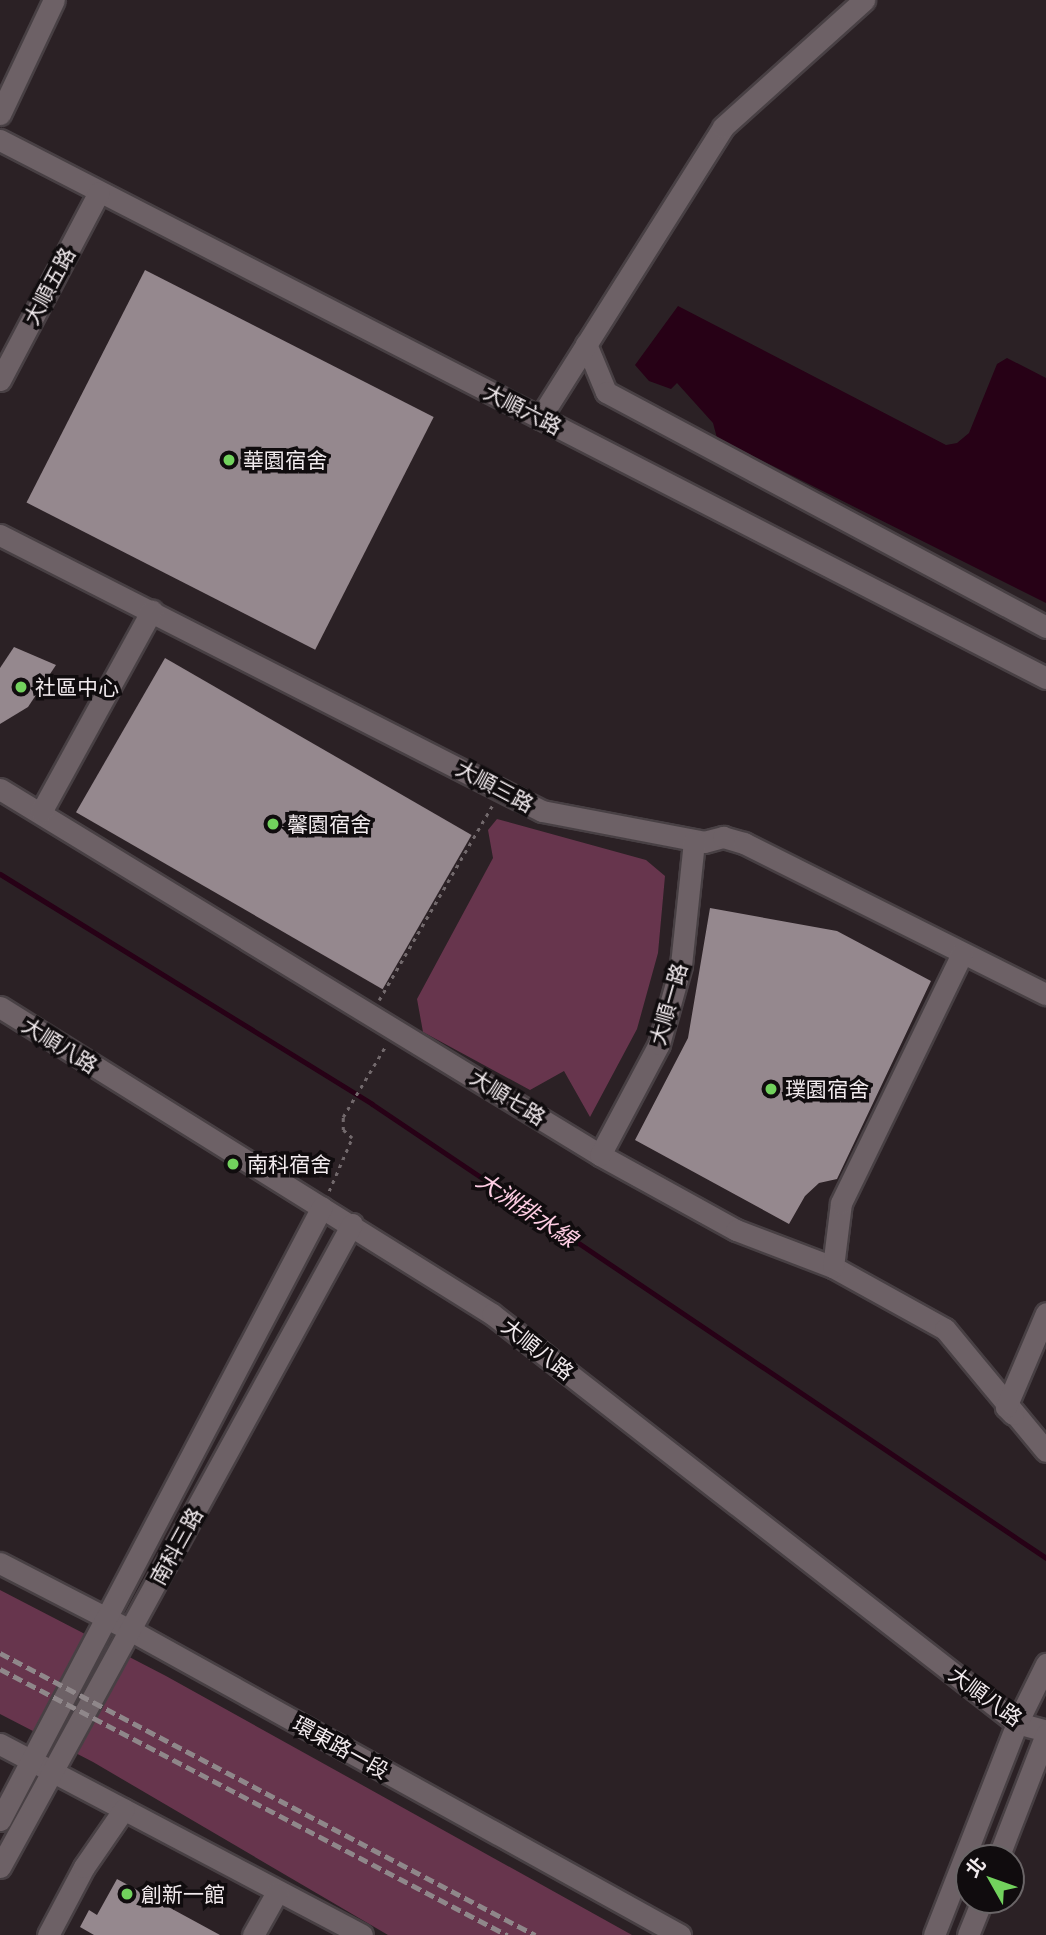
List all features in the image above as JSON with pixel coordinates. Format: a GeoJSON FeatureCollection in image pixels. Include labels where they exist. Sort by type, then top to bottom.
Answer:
{"type":"FeatureCollection","features":[{"type":"Feature","properties":{"kind":"street"},"geometry":{"type":"LineString","coordinates":[[0,114],[54,0]]}},
{"type":"Feature","properties":{"kind":"street"},"geometry":{"type":"LineString","coordinates":[[540,418],[723,127],[864,0]]}},
{"type":"Feature","properties":{"kind":"street","name":"大順六路"},"geometry":{"type":"LineString","coordinates":[[0,140],[1046,678]]}},
{"type":"Feature","properties":{"kind":"street","name":"大順五路"},"geometry":{"type":"LineString","coordinates":[[0,380],[99,192]]}},
{"type":"Feature","properties":{"kind":"street"},"geometry":{"type":"LineString","coordinates":[[586,344],[606,392],[1046,627]]}},
{"type":"Feature","properties":{"kind":"street","name":"大順三路"},"geometry":{"type":"LineString","coordinates":[[0,535],[152,610],[542,811],[694,841],[723,837],[744,843],[1046,994]]}},
{"type":"Feature","properties":{"kind":"street"},"geometry":{"type":"LineString","coordinates":[[41,812],[152,610]]}},
{"type":"Feature","properties":{"kind":"street","name":"大順七路"},"geometry":{"type":"LineString","coordinates":[[0,789],[372,1012],[600,1155],[736,1230],[833,1267],[945,1329],[1006,1407],[1046,1450]]}},
{"type":"Feature","properties":{"kind":"street","name":"大順一路"},"geometry":{"type":"LineString","coordinates":[[600,1155],[660,1044],[681,965],[694,841]]}},
{"type":"Feature","properties":{"kind":"street"},"geometry":{"type":"LineString","coordinates":[[833,1267],[841,1203],[962,954]]}},
{"type":"Feature","properties":{"kind":"street","name":"大順八路"},"geometry":{"type":"LineString","coordinates":[[0,1007],[352,1224],[492,1314],[1017,1723],[1046,1733]]}},
{"type":"Feature","properties":{"kind":"street","name":"南科三路"},"geometry":{"type":"LineString","coordinates":[[0,1819],[322,1207]]}},
{"type":"Feature","properties":{"kind":"street","name":"南科三路"},"geometry":{"type":"LineString","coordinates":[[0,1867],[352,1224]]}},
{"type":"Feature","properties":{"kind":"street"},"geometry":{"type":"LineString","coordinates":[[1006,1407],[1046,1313]]}},
{"type":"Feature","properties":{"kind":"street","name":"環東路一段"},"geometry":{"type":"LineString","coordinates":[[0,1563],[130,1630],[680,1935]]}},
{"type":"Feature","properties":{"kind":"street"},"geometry":{"type":"LineString","coordinates":[[934,1935],[1017,1723],[1046,1664]]}},
{"type":"Feature","properties":{"kind":"street"},"geometry":{"type":"LineString","coordinates":[[1003,1844],[1046,1733]]}},
{"type":"Feature","properties":{"kind":"street"},"geometry":{"type":"LineString","coordinates":[[0,1744],[362,1935]]}},
{"type":"Feature","properties":{"kind":"street"},"geometry":{"type":"LineString","coordinates":[[48,1935],[84,1867],[124,1809]]}},
{"type":"Feature","properties":{"kind":"street"},"geometry":{"type":"LineString","coordinates":[[253,1935],[277,1892]]}},
{"type":"Feature","properties":{"kind":"street"},"geometry":{"type":"LineString","coordinates":[[968,1935],[976,1914]]}},
{"type":"Feature","properties":{"kind":"path"},"geometry":{"type":"LineString","coordinates":[[372,1012],[502,790]]}},
{"type":"Feature","properties":{"kind":"path"},"geometry":{"type":"LineString","coordinates":[[322,1207],[352,1138],[343,1130],[343,1117],[388,1042]]}},
{"type":"Feature","properties":{"kind":"shaded area"},"geometry":{"type":"Polygon","coordinates":[[[678,306],[946,445],[957,443],[969,433],[997,364],[1007,358],[1046,378],[1046,603],[717,438],[713,423],[677,383],[671,389],[649,381],[635,365],[678,306]]]}},
{"type":"Feature","properties":{"kind":"shaded area"},"geometry":{"type":"Polygon","coordinates":[[[497,819],[646,860],[665,876],[658,953],[637,1029],[590,1117],[564,1071],[530,1090],[423,1032],[417,999],[493,858],[488,830],[497,819]]]}},
{"type":"Feature","properties":{"kind":"shaded area"},"geometry":{"type":"Polygon","coordinates":[[[0,1590],[166,1676],[632,1935],[388,1935],[93,1762],[0,1714],[0,1590]]]}},
{"type":"Feature","properties":{"kind":"building","name":"華園宿舍"},"geometry":{"type":"Polygon","coordinates":[[[145,270],[434,417],[315,650],[27,503],[145,270]]]}},
{"type":"Feature","properties":{"kind":"building","name":"社區中心"},"geometry":{"type":"Polygon","coordinates":[[[14,647],[56,665],[28,707],[0,724],[0,668],[14,647]]]}},
{"type":"Feature","properties":{"kind":"building","name":"馨園宿舍"},"geometry":{"type":"Polygon","coordinates":[[[165,658],[472,835],[383,989],[76,812],[165,658]]]}},
{"type":"Feature","properties":{"kind":"building","name":"璞園宿舍"},"geometry":{"type":"Polygon","coordinates":[[[710,908],[837,931],[931,981],[837,1179],[819,1183],[805,1196],[789,1224],[635,1140],[688,1038],[710,908]]]}},
{"type":"Feature","properties":{"kind":"building","name":"創新一館"},"geometry":{"type":"Polygon","coordinates":[[[117,1879],[220,1935],[94,1935],[80,1927],[89,1910],[97,1915],[117,1879]]]}},
{"type":"Feature","properties":{"kind":"waterway","name":"大洲排水線"},"geometry":{"type":"LineString","coordinates":[[0,874],[372,1104],[1046,1558]]}},
{"type":"Feature","properties":{"kind":"railway"},"geometry":{"type":"LineString","coordinates":[[0,1653],[535,1935]]}},
{"type":"Feature","properties":{"kind":"railway"},"geometry":{"type":"LineString","coordinates":[[0,1669],[507,1935]]}},
{"type":"Feature","properties":{"kind":"place","name":"華園宿舍"},"geometry":{"type":"Point","coordinates":[229,460]}},
{"type":"Feature","properties":{"kind":"place","name":"社區中心"},"geometry":{"type":"Point","coordinates":[21,687]}},
{"type":"Feature","properties":{"kind":"place","name":"馨園宿舍"},"geometry":{"type":"Point","coordinates":[273,824]}},
{"type":"Feature","properties":{"kind":"place","name":"璞園宿舍"},"geometry":{"type":"Point","coordinates":[771,1089]}},
{"type":"Feature","properties":{"kind":"place","name":"南科宿舍"},"geometry":{"type":"Point","coordinates":[233,1164]}},
{"type":"Feature","properties":{"kind":"place","name":"創新一館"},"geometry":{"type":"Point","coordinates":[127,1894]}}]}
